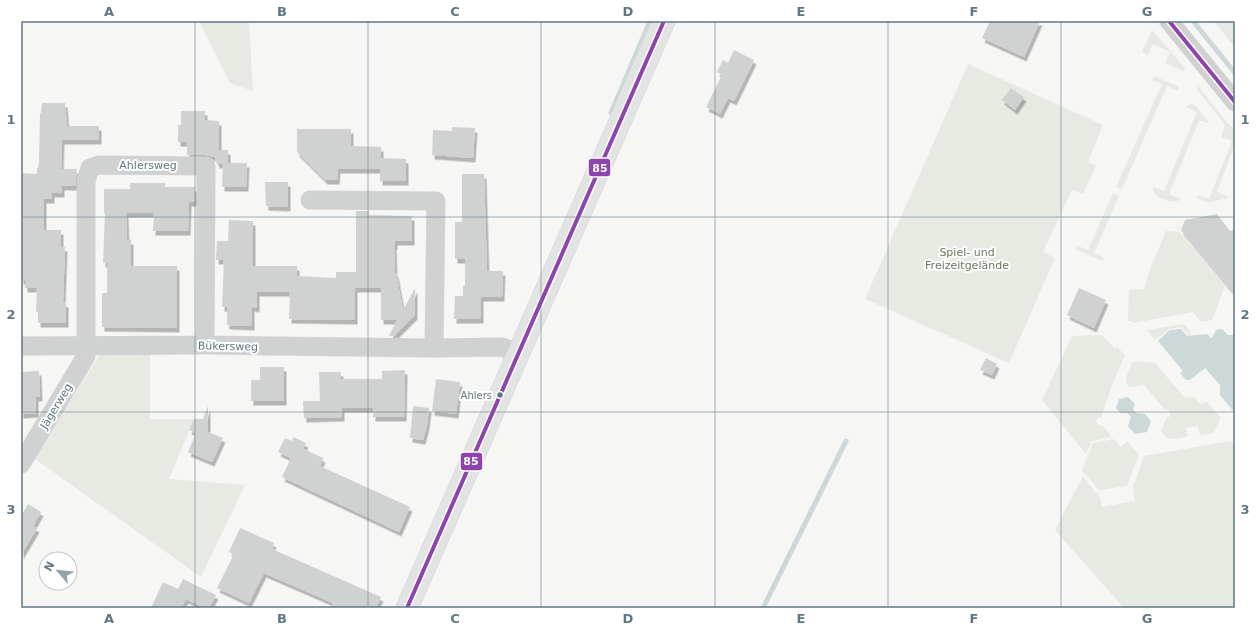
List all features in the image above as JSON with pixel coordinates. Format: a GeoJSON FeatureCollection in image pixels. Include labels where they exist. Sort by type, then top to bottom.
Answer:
{"type":"FeatureCollection","features":[{"type":"Feature","properties":{"kind":"main road"},"geometry":{"type":"LineString","coordinates":[[407,608],[664,21]]}},
{"type":"Feature","properties":{"kind":"street"},"geometry":{"type":"LineString","coordinates":[[1169,21],[1235,102]]}},
{"type":"Feature","properties":{"kind":"street","name":"Ahlersweg"},"geometry":{"type":"LineString","coordinates":[[86,346],[86,181],[90,168],[99,165],[206,166],[205,345]]}},
{"type":"Feature","properties":{"kind":"street"},"geometry":{"type":"LineString","coordinates":[[310,200],[436,201],[434,348]]}},
{"type":"Feature","properties":{"kind":"street","name":"Bükersweg"},"geometry":{"type":"LineString","coordinates":[[21,346],[205,345],[434,348],[502,347],[518,353]]}},
{"type":"Feature","properties":{"kind":"street","name":"Jägerweg"},"geometry":{"type":"LineString","coordinates":[[21,464],[86,356],[86,346]]}},
{"type":"Feature","properties":{"kind":"green space"},"geometry":{"type":"Polygon","coordinates":[[[199,21],[249,21],[253,91],[230,83],[199,21]]]}},
{"type":"Feature","properties":{"kind":"green space"},"geometry":{"type":"Polygon","coordinates":[[[1214,21],[1235,21],[1235,48],[1214,21]]]}},
{"type":"Feature","properties":{"kind":"green space"},"geometry":{"type":"Polygon","coordinates":[[[1152,30],[1185,68],[1185,70],[1183,71],[1165,63],[1170,52],[1153,44],[1148,55],[1142,52],[1152,30]]]}},
{"type":"Feature","properties":{"kind":"green space","name":"Spiel- und Freizeitgelände"},"geometry":{"type":"Polygon","coordinates":[[[968,64],[1103,125],[1088,162],[1096,166],[1083,194],[1072,190],[1043,252],[1055,258],[1009,363],[865,299],[968,64]]]}},
{"type":"Feature","properties":{"kind":"green space"},"geometry":{"type":"Polygon","coordinates":[[[1154,76],[1179,87],[1178,91],[1167,86],[1122,189],[1116,187],[1162,84],[1152,80],[1154,76]]]}},
{"type":"Feature","properties":{"kind":"green space"},"geometry":{"type":"Polygon","coordinates":[[[1197,85],[1229,125],[1235,128],[1235,144],[1217,192],[1228,197],[1226,199],[1223,198],[1210,203],[1197,198],[1199,195],[1209,199],[1232,141],[1221,137],[1225,125],[1197,89],[1197,85]]]}},
{"type":"Feature","properties":{"kind":"green space"},"geometry":{"type":"Polygon","coordinates":[[[1190,104],[1195,105],[1210,124],[1199,120],[1169,194],[1181,199],[1178,201],[1170,201],[1156,195],[1153,192],[1153,187],[1164,191],[1197,112],[1186,107],[1190,104]]]}},
{"type":"Feature","properties":{"kind":"green space"},"geometry":{"type":"Polygon","coordinates":[[[1113,193],[1119,196],[1094,253],[1104,258],[1102,261],[1076,249],[1078,246],[1088,250],[1113,193]]]}},
{"type":"Feature","properties":{"kind":"green space"},"geometry":{"type":"Polygon","coordinates":[[[1166,231],[1180,232],[1225,286],[1212,320],[1201,322],[1193,312],[1133,323],[1128,321],[1129,290],[1144,289],[1150,269],[1166,231]]]}},
{"type":"Feature","properties":{"kind":"green space"},"geometry":{"type":"Polygon","coordinates":[[[1184,324],[1191,333],[1190,335],[1188,335],[1181,327],[1170,329],[1155,340],[1147,330],[1184,324]]]}},
{"type":"Feature","properties":{"kind":"green space"},"geometry":{"type":"Polygon","coordinates":[[[1102,335],[1114,348],[1117,347],[1125,355],[1111,388],[1101,418],[1098,417],[1096,422],[1100,426],[1102,425],[1112,437],[1092,441],[1086,454],[1042,400],[1072,336],[1102,335]]]}},
{"type":"Feature","properties":{"kind":"green space"},"geometry":{"type":"Polygon","coordinates":[[[101,352],[150,352],[150,419],[194,419],[169,479],[245,485],[201,577],[35,459],[101,352]]]}},
{"type":"Feature","properties":{"kind":"green space"},"geometry":{"type":"Polygon","coordinates":[[[1133,361],[1155,363],[1185,398],[1194,397],[1200,404],[1207,402],[1221,418],[1213,433],[1200,435],[1198,426],[1186,428],[1188,436],[1168,439],[1161,431],[1167,417],[1169,418],[1170,413],[1168,409],[1165,410],[1144,385],[1129,387],[1126,383],[1127,375],[1133,361]]]}},
{"type":"Feature","properties":{"kind":"green space"},"geometry":{"type":"Polygon","coordinates":[[[1114,439],[1121,447],[1127,441],[1139,455],[1127,486],[1099,490],[1082,470],[1093,443],[1114,439]]]}},
{"type":"Feature","properties":{"kind":"green space"},"geometry":{"type":"Polygon","coordinates":[[[1231,441],[1235,445],[1235,608],[1124,608],[1055,530],[1083,476],[1097,494],[1099,493],[1102,507],[1135,501],[1133,487],[1144,456],[1231,441]]]}},
{"type":"Feature","properties":{"kind":"shaded area"},"geometry":{"type":"Polygon","coordinates":[[[1181,329],[1187,336],[1207,334],[1211,338],[1216,330],[1222,329],[1228,335],[1234,335],[1235,332],[1235,413],[1220,395],[1220,385],[1205,368],[1190,380],[1186,380],[1180,373],[1183,371],[1158,341],[1170,330],[1181,329]]]}},
{"type":"Feature","properties":{"kind":"shaded area"},"geometry":{"type":"Polygon","coordinates":[[[1128,397],[1135,404],[1133,409],[1136,413],[1145,414],[1151,421],[1147,432],[1135,434],[1128,426],[1131,417],[1127,413],[1120,413],[1116,408],[1119,399],[1128,397]]]}},
{"type":"Feature","properties":{"kind":"building"},"geometry":{"type":"Polygon","coordinates":[[[990,21],[1040,21],[1024,57],[982,38],[990,21]]]}},
{"type":"Feature","properties":{"kind":"building"},"geometry":{"type":"Polygon","coordinates":[[[734,50],[754,60],[734,101],[728,98],[720,114],[706,107],[722,75],[717,72],[723,60],[728,63],[734,50]]]}},
{"type":"Feature","properties":{"kind":"building"},"geometry":{"type":"Polygon","coordinates":[[[1011,88],[1024,97],[1015,110],[1002,100],[1011,88]]]}},
{"type":"Feature","properties":{"kind":"building"},"geometry":{"type":"Polygon","coordinates":[[[42,103],[65,103],[67,126],[99,126],[99,140],[62,140],[61,169],[77,169],[75,186],[62,186],[62,193],[52,193],[52,199],[44,199],[44,230],[61,230],[61,247],[65,247],[63,302],[66,303],[66,323],[38,323],[38,312],[36,312],[37,288],[25,288],[25,280],[21,280],[21,173],[37,174],[39,163],[40,113],[42,103]]]}},
{"type":"Feature","properties":{"kind":"building"},"geometry":{"type":"Polygon","coordinates":[[[181,111],[205,111],[205,120],[219,121],[219,150],[228,150],[228,163],[247,163],[246,187],[222,187],[223,164],[217,164],[215,157],[206,155],[187,155],[187,142],[178,142],[178,125],[181,125],[181,111]]]}},
{"type":"Feature","properties":{"kind":"building"},"geometry":{"type":"Polygon","coordinates":[[[452,127],[475,128],[473,158],[432,155],[433,130],[452,131],[452,127]]]}},
{"type":"Feature","properties":{"kind":"building"},"geometry":{"type":"Polygon","coordinates":[[[297,129],[351,129],[351,146],[381,147],[381,158],[406,159],[406,181],[380,181],[380,169],[338,169],[337,180],[325,180],[297,152],[297,129]]]}},
{"type":"Feature","properties":{"kind":"building"},"geometry":{"type":"Polygon","coordinates":[[[462,174],[484,174],[487,271],[503,271],[502,297],[481,297],[481,319],[454,319],[455,296],[463,296],[463,286],[465,286],[465,259],[455,259],[455,222],[462,222],[462,174]]]}},
{"type":"Feature","properties":{"kind":"building"},"geometry":{"type":"Polygon","coordinates":[[[265,182],[288,182],[288,207],[266,206],[265,182]]]}},
{"type":"Feature","properties":{"kind":"building"},"geometry":{"type":"Polygon","coordinates":[[[130,183],[165,183],[165,187],[195,187],[195,202],[189,202],[188,231],[153,231],[154,213],[126,213],[127,240],[131,240],[131,266],[177,266],[177,328],[102,327],[102,293],[107,293],[107,263],[103,263],[105,213],[104,189],[130,189],[130,183]]]}},
{"type":"Feature","properties":{"kind":"building"},"geometry":{"type":"Polygon","coordinates":[[[356,211],[369,211],[369,215],[412,216],[412,241],[395,241],[394,245],[395,273],[403,310],[415,288],[415,315],[394,336],[389,336],[397,320],[381,320],[381,288],[355,288],[355,320],[289,319],[290,292],[257,292],[257,308],[252,307],[252,326],[227,325],[227,307],[222,307],[224,260],[216,260],[217,241],[228,241],[229,220],[253,221],[253,266],[297,266],[297,276],[336,278],[336,272],[356,272],[356,211]]]}},
{"type":"Feature","properties":{"kind":"building"},"geometry":{"type":"Polygon","coordinates":[[[1217,214],[1230,231],[1235,230],[1235,295],[1181,230],[1185,220],[1217,214]]]}},
{"type":"Feature","properties":{"kind":"building"},"geometry":{"type":"Polygon","coordinates":[[[1079,288],[1106,300],[1094,328],[1067,315],[1079,288]]]}},
{"type":"Feature","properties":{"kind":"building"},"geometry":{"type":"Polygon","coordinates":[[[986,358],[997,364],[992,375],[980,370],[986,358]]]}},
{"type":"Feature","properties":{"kind":"building"},"geometry":{"type":"Polygon","coordinates":[[[260,367],[284,367],[284,401],[251,401],[251,380],[260,380],[260,367]]]}},
{"type":"Feature","properties":{"kind":"building"},"geometry":{"type":"Polygon","coordinates":[[[405,370],[404,417],[373,417],[373,408],[342,408],[342,417],[304,418],[303,401],[320,401],[319,372],[341,372],[341,379],[382,379],[382,371],[405,370]]]}},
{"type":"Feature","properties":{"kind":"building"},"geometry":{"type":"Polygon","coordinates":[[[39,371],[40,397],[36,397],[36,413],[21,414],[21,372],[39,371]]]}},
{"type":"Feature","properties":{"kind":"building"},"geometry":{"type":"Polygon","coordinates":[[[436,379],[460,382],[456,414],[432,411],[436,379]]]}},
{"type":"Feature","properties":{"kind":"building"},"geometry":{"type":"Polygon","coordinates":[[[208,406],[208,432],[223,438],[212,462],[188,452],[196,433],[189,430],[194,419],[203,419],[208,406]]]}},
{"type":"Feature","properties":{"kind":"building"},"geometry":{"type":"Polygon","coordinates":[[[413,406],[429,408],[423,440],[410,438],[413,406]]]}},
{"type":"Feature","properties":{"kind":"building"},"geometry":{"type":"Polygon","coordinates":[[[293,437],[306,443],[303,449],[323,458],[320,466],[410,507],[399,532],[282,477],[291,458],[278,452],[285,438],[292,441],[293,437]]]}},
{"type":"Feature","properties":{"kind":"building"},"geometry":{"type":"Polygon","coordinates":[[[28,504],[41,512],[33,526],[37,528],[21,555],[21,516],[28,504]]]}},
{"type":"Feature","properties":{"kind":"building"},"geometry":{"type":"Polygon","coordinates":[[[240,528],[274,543],[272,549],[381,597],[376,608],[331,608],[333,603],[264,573],[249,603],[217,588],[234,554],[229,552],[240,528]]]}},
{"type":"Feature","properties":{"kind":"building"},"geometry":{"type":"Polygon","coordinates":[[[183,579],[216,595],[209,608],[205,608],[186,599],[181,608],[151,608],[163,582],[178,589],[183,579]]]}},
{"type":"Feature","properties":{"kind":"waterway"},"geometry":{"type":"LineString","coordinates":[[611,113],[650,21]]}},
{"type":"Feature","properties":{"kind":"waterway"},"geometry":{"type":"LineString","coordinates":[[1193,21],[1235,73]]}},
{"type":"Feature","properties":{"kind":"waterway"},"geometry":{"type":"LineString","coordinates":[[763,608],[846,441]]}},
{"type":"Feature","properties":{"kind":"transit line","name":"85"},"geometry":{"type":"LineString","coordinates":[[407,608],[664,21]]}},
{"type":"Feature","properties":{"kind":"transit line","name":"85"},"geometry":{"type":"LineString","coordinates":[[1169,21],[1235,102]]}},
{"type":"Feature","properties":{"kind":"place","name":"Ahlers"},"geometry":{"type":"Point","coordinates":[500,395]}}]}
